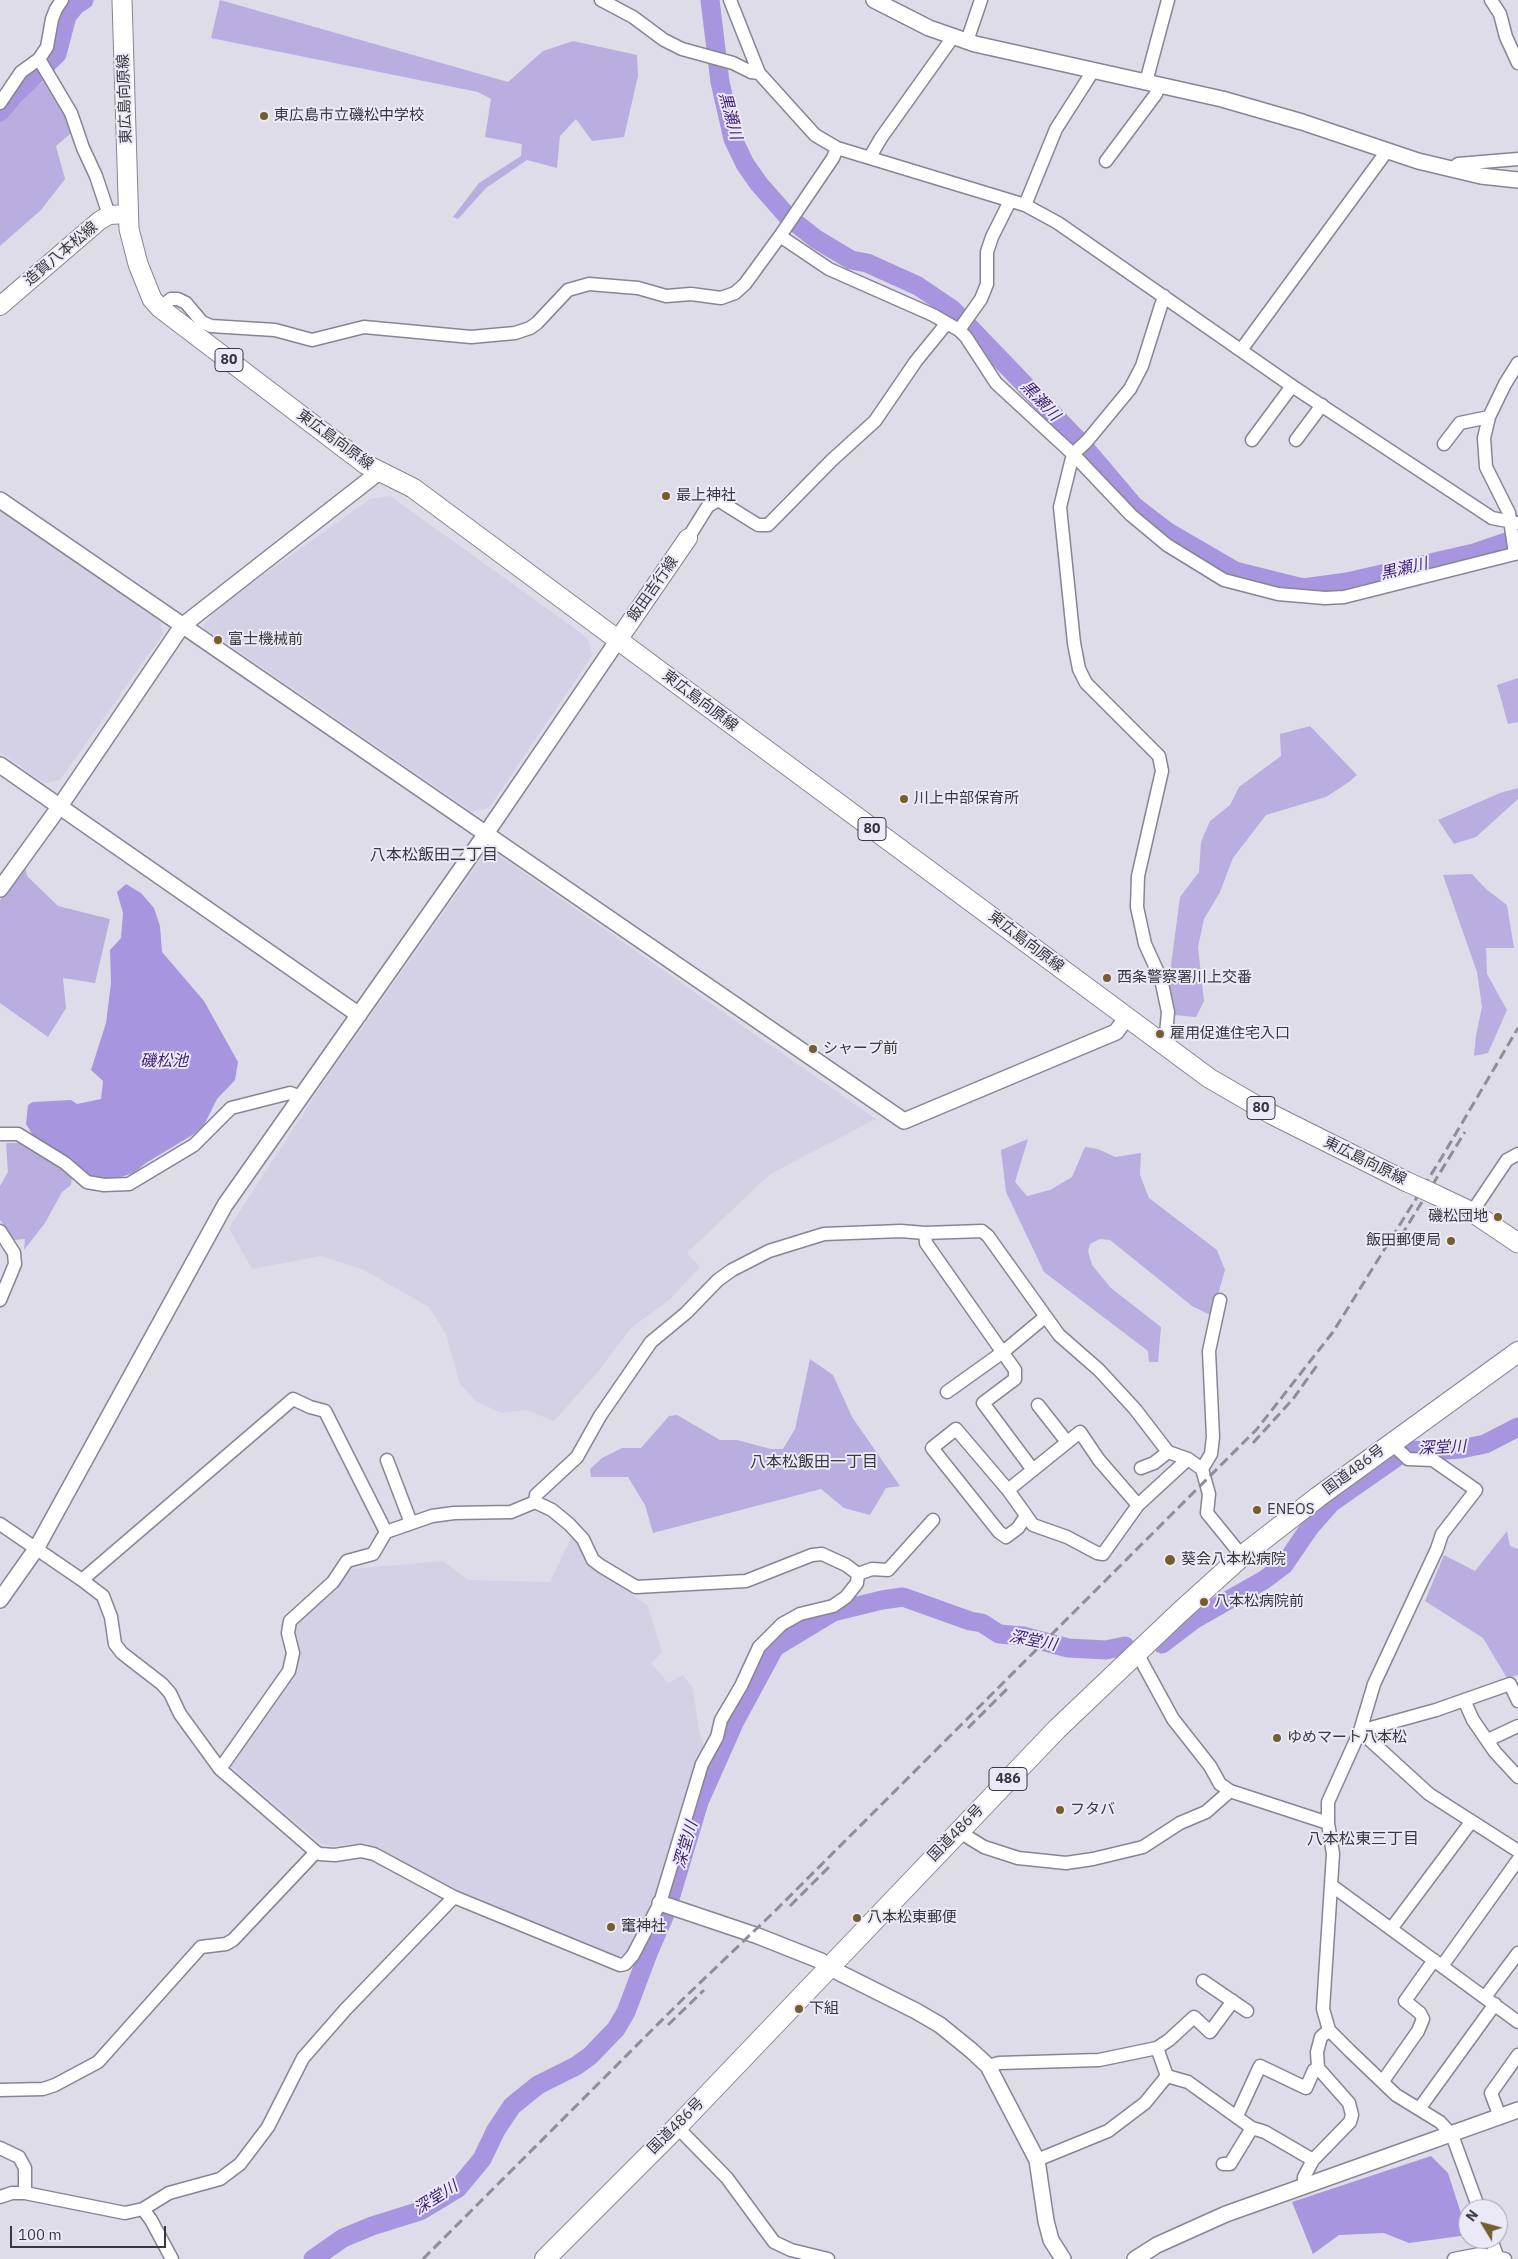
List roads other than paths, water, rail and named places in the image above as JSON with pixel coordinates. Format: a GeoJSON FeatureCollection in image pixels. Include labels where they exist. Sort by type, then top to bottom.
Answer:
{"type":"FeatureCollection","features":[{"type":"Feature","properties":{"kind":"highway","name":"国道486号"},"geometry":{"type":"LineString","coordinates":[[544,2259],[676,2126],[1057,1729],[1137,1652],[1242,1556],[1398,1449],[1518,1352]]}},
{"type":"Feature","properties":{"kind":"main road","name":"東広島向原線"},"geometry":{"type":"LineString","coordinates":[[122,0],[128,229],[138,264],[152,299],[160,308],[357,458],[379,472],[413,488],[1209,1078],[1271,1114],[1472,1212],[1518,1243]]}},
{"type":"Feature","properties":{"kind":"main road","name":"造賀八本松線"},"geometry":{"type":"LineString","coordinates":[[0,306],[89,229],[109,215],[128,214]]}},
{"type":"Feature","properties":{"kind":"main road","name":"飯田吉行線"},"geometry":{"type":"LineString","coordinates":[[618,640],[688,538]]}},
{"type":"Feature","properties":{"kind":"street"},"geometry":{"type":"LineString","coordinates":[[62,0],[56,8],[42,63],[71,113],[109,215]]}},
{"type":"Feature","properties":{"kind":"street"},"geometry":{"type":"LineString","coordinates":[[600,0],[633,17],[664,40],[682,49],[733,63],[751,72],[759,73]]}},
{"type":"Feature","properties":{"kind":"street"},"geometry":{"type":"LineString","coordinates":[[730,0],[759,73],[815,135],[837,148],[1025,205],[1058,223],[1292,386],[1492,518],[1513,525]]}},
{"type":"Feature","properties":{"kind":"street"},"geometry":{"type":"LineString","coordinates":[[874,0],[908,19],[960,39],[1093,71],[1222,99],[1302,122],[1387,151],[1451,170],[1518,180]]}},
{"type":"Feature","properties":{"kind":"street"},"geometry":{"type":"LineString","coordinates":[[870,158],[881,138],[960,39],[981,0]]}},
{"type":"Feature","properties":{"kind":"street"},"geometry":{"type":"LineString","coordinates":[[1106,161],[1156,94],[1152,83],[1168,0]]}},
{"type":"Feature","properties":{"kind":"street"},"geometry":{"type":"LineString","coordinates":[[1491,0],[1500,14],[1506,37],[1518,63]]}},
{"type":"Feature","properties":{"kind":"street"},"geometry":{"type":"LineString","coordinates":[[0,103],[5,85],[21,72],[42,63]]}},
{"type":"Feature","properties":{"kind":"street"},"geometry":{"type":"LineString","coordinates":[[1025,205],[1056,129],[1093,71]]}},
{"type":"Feature","properties":{"kind":"street"},"geometry":{"type":"LineString","coordinates":[[160,308],[171,299],[178,299],[186,303],[202,322],[211,326],[274,330],[304,340],[322,339],[364,327],[471,337],[498,335],[530,328],[568,290],[589,284],[638,288],[666,296],[691,294],[721,298],[734,293],[744,284],[795,214],[837,148]]}},
{"type":"Feature","properties":{"kind":"street"},"geometry":{"type":"LineString","coordinates":[[1241,350],[1387,151]]}},
{"type":"Feature","properties":{"kind":"street"},"geometry":{"type":"LineString","coordinates":[[1451,170],[1458,164],[1518,159]]}},
{"type":"Feature","properties":{"kind":"street"},"geometry":{"type":"LineString","coordinates":[[959,330],[973,312],[987,284],[987,252],[992,237],[1010,201]]}},
{"type":"Feature","properties":{"kind":"street"},"geometry":{"type":"LineString","coordinates":[[781,234],[829,269],[933,315],[959,330],[966,337],[996,383],[1073,454],[1131,516],[1166,545],[1224,580],[1278,594],[1325,598],[1344,597],[1515,552],[1513,525],[1509,513],[1486,467],[1484,438],[1489,417],[1505,384],[1518,363]]}},
{"type":"Feature","properties":{"kind":"street"},"geometry":{"type":"LineString","coordinates":[[1164,296],[1142,366],[1130,389],[1087,441],[1073,454],[1060,507],[1074,643],[1079,669],[1086,683],[1159,756],[1162,771],[1138,876],[1137,907],[1145,944],[1161,979],[1168,1012],[1165,1044]]}},
{"type":"Feature","properties":{"kind":"street"},"geometry":{"type":"LineString","coordinates":[[688,538],[708,506],[718,500],[758,526],[768,525],[832,460],[875,421],[916,361],[947,323]]}},
{"type":"Feature","properties":{"kind":"street"},"geometry":{"type":"LineString","coordinates":[[1252,440],[1292,386]]}},
{"type":"Feature","properties":{"kind":"street"},"geometry":{"type":"LineString","coordinates":[[1296,440],[1322,405]]}},
{"type":"Feature","properties":{"kind":"street"},"geometry":{"type":"LineString","coordinates":[[1444,444],[1460,423],[1489,417]]}},
{"type":"Feature","properties":{"kind":"street"},"geometry":{"type":"LineString","coordinates":[[0,889],[60,806],[182,626],[379,472]]}},
{"type":"Feature","properties":{"kind":"street"},"geometry":{"type":"LineString","coordinates":[[0,500],[485,835],[904,1121],[1116,1032],[1127,1017]]}},
{"type":"Feature","properties":{"kind":"street"},"geometry":{"type":"LineString","coordinates":[[0,1600],[36,1548],[225,1204],[485,835],[618,640]]}},
{"type":"Feature","properties":{"kind":"street"},"geometry":{"type":"LineString","coordinates":[[0,765],[359,1015]]}},
{"type":"Feature","properties":{"kind":"street"},"geometry":{"type":"LineString","coordinates":[[0,1134],[18,1134],[65,1163],[87,1182],[104,1185],[129,1184],[194,1144],[231,1108],[290,1093],[301,1097]]}},
{"type":"Feature","properties":{"kind":"street"},"geometry":{"type":"LineString","coordinates":[[1472,1212],[1507,1160],[1518,1154]]}},
{"type":"Feature","properties":{"kind":"street"},"geometry":{"type":"LineString","coordinates":[[0,1231],[14,1253],[15,1264],[0,1300]]}},
{"type":"Feature","properties":{"kind":"street"},"geometry":{"type":"LineString","coordinates":[[535,1502],[536,1495],[576,1457],[600,1416],[651,1342],[686,1313],[718,1280],[732,1270],[769,1251],[824,1234],[901,1231],[925,1233],[982,1231],[988,1236],[1058,1335],[1099,1370],[1135,1409],[1168,1452],[1188,1459],[1202,1469],[1209,1494],[1207,1512],[1242,1556]]}},
{"type":"Feature","properties":{"kind":"street"},"geometry":{"type":"LineString","coordinates":[[925,1233],[926,1243],[1015,1370],[1015,1379],[983,1404],[1033,1470]]}},
{"type":"Feature","properties":{"kind":"street"},"geometry":{"type":"LineString","coordinates":[[1202,1469],[1211,1454],[1213,1437],[1209,1351],[1220,1300]]}},
{"type":"Feature","properties":{"kind":"street"},"geometry":{"type":"LineString","coordinates":[[947,1392],[1003,1352],[1045,1317]]}},
{"type":"Feature","properties":{"kind":"street"},"geometry":{"type":"LineString","coordinates":[[82,1580],[293,1399],[310,1407],[325,1411],[386,1532]]}},
{"type":"Feature","properties":{"kind":"street"},"geometry":{"type":"LineString","coordinates":[[1038,1405],[1067,1442]]}},
{"type":"Feature","properties":{"kind":"street"},"geometry":{"type":"LineString","coordinates":[[1026,1516],[1018,1528],[1006,1536],[999,1532],[932,1448],[956,1429],[1008,1490],[1033,1525],[1067,1537],[1096,1553],[1103,1554],[1138,1504],[1188,1459]]}},
{"type":"Feature","properties":{"kind":"street"},"geometry":{"type":"LineString","coordinates":[[1008,1490],[1080,1432],[1100,1460],[1138,1504]]}},
{"type":"Feature","properties":{"kind":"street"},"geometry":{"type":"LineString","coordinates":[[1398,1449],[1408,1459],[1433,1460],[1476,1490],[1442,1534],[1437,1549],[1374,1684],[1360,1731],[1328,1802],[1328,1823],[1333,1854],[1323,2009],[1329,2030],[1396,2095],[1440,2122],[1452,2135],[1476,2199]]}},
{"type":"Feature","properties":{"kind":"street"},"geometry":{"type":"LineString","coordinates":[[1141,1468],[1154,1463],[1168,1452]]}},
{"type":"Feature","properties":{"kind":"street"},"geometry":{"type":"LineString","coordinates":[[386,1460],[411,1523]]}},
{"type":"Feature","properties":{"kind":"street"},"geometry":{"type":"LineString","coordinates":[[220,1769],[288,1672],[293,1653],[288,1633],[290,1621],[333,1582],[347,1561],[373,1554],[386,1532],[432,1516],[454,1513],[511,1512],[535,1502],[552,1510],[569,1524],[583,1539],[593,1560],[600,1566],[636,1587],[746,1582],[812,1556],[822,1554],[846,1565],[858,1574]]}},
{"type":"Feature","properties":{"kind":"street"},"geometry":{"type":"LineString","coordinates":[[858,1574],[872,1569],[888,1570],[933,1520]]}},
{"type":"Feature","properties":{"kind":"street"},"geometry":{"type":"LineString","coordinates":[[0,1524],[103,1596],[111,1617],[115,1644],[122,1653],[162,1684],[170,1693],[180,1714],[220,1769],[316,1852],[335,1855],[361,1850],[374,1854],[454,1897],[620,1965],[625,1964],[633,1955],[665,1904],[702,1764],[717,1737],[721,1720],[741,1686],[760,1647],[782,1624],[800,1614],[833,1606],[846,1597],[857,1583],[858,1574]]}},
{"type":"Feature","properties":{"kind":"street"},"geometry":{"type":"LineString","coordinates":[[1137,1652],[1173,1719],[1210,1766],[1220,1784],[1230,1791],[1328,1823]]}},
{"type":"Feature","properties":{"kind":"street"},"geometry":{"type":"LineString","coordinates":[[1360,1731],[1436,1710],[1510,1684],[1518,1701]]}},
{"type":"Feature","properties":{"kind":"street"},"geometry":{"type":"LineString","coordinates":[[1464,1700],[1473,1720],[1495,1752],[1518,1777]]}},
{"type":"Feature","properties":{"kind":"street"},"geometry":{"type":"LineString","coordinates":[[1488,1740],[1518,1726]]}},
{"type":"Feature","properties":{"kind":"street"},"geometry":{"type":"LineString","coordinates":[[1360,1731],[1429,1794],[1518,1851]]}},
{"type":"Feature","properties":{"kind":"street"},"geometry":{"type":"LineString","coordinates":[[958,1831],[984,1846],[1018,1858],[1066,1863],[1143,1847],[1180,1823],[1206,1812],[1230,1791]]}},
{"type":"Feature","properties":{"kind":"street"},"geometry":{"type":"LineString","coordinates":[[1391,1929],[1472,1822]]}},
{"type":"Feature","properties":{"kind":"street"},"geometry":{"type":"LineString","coordinates":[[0,2090],[43,2089],[56,2085],[98,2062],[201,1947],[226,1944],[233,1940],[316,1852]]}},
{"type":"Feature","properties":{"kind":"street"},"geometry":{"type":"LineString","coordinates":[[1383,2081],[1418,2031],[1423,2020],[1420,2013],[1405,2001],[1438,1963],[1518,1860]]}},
{"type":"Feature","properties":{"kind":"street"},"geometry":{"type":"LineString","coordinates":[[1331,1885],[1518,2022]]}},
{"type":"Feature","properties":{"kind":"street"},"geometry":{"type":"LineString","coordinates":[[0,2196],[12,2193],[25,2194],[125,2213],[143,2209],[169,2193],[220,2179],[240,2164],[268,2127],[302,2058],[345,2010],[454,1897]]}},
{"type":"Feature","properties":{"kind":"street"},"geometry":{"type":"LineString","coordinates":[[665,1904],[758,1936],[821,1961],[828,1967],[905,2004],[940,2025],[972,2050],[988,2066],[1038,2160],[1046,2221],[1051,2240],[1063,2259]]}},
{"type":"Feature","properties":{"kind":"street"},"geometry":{"type":"LineString","coordinates":[[1419,2109],[1490,2000],[1518,1953]]}},
{"type":"Feature","properties":{"kind":"street"},"geometry":{"type":"LineString","coordinates":[[1203,1981],[1247,2011]]}},
{"type":"Feature","properties":{"kind":"street"},"geometry":{"type":"LineString","coordinates":[[988,2066],[999,2063],[1099,2060],[1157,2048],[1169,2040],[1194,2017],[1210,2032],[1233,2002]]}},
{"type":"Feature","properties":{"kind":"street"},"geometry":{"type":"LineString","coordinates":[[1304,2187],[1304,2177],[1313,2160],[1350,2122],[1352,2115],[1349,2103],[1318,2068],[1317,2052],[1321,2038],[1329,2030]]}},
{"type":"Feature","properties":{"kind":"street"},"geometry":{"type":"LineString","coordinates":[[1038,2160],[1108,2131],[1146,2103],[1167,2076],[1166,2067],[1157,2048]]}},
{"type":"Feature","properties":{"kind":"street"},"geometry":{"type":"LineString","coordinates":[[1500,2116],[1491,2093],[1518,2055]]}},
{"type":"Feature","properties":{"kind":"street"},"geometry":{"type":"LineString","coordinates":[[1237,2116],[1260,2066],[1306,2088],[1314,2070],[1318,2068]]}},
{"type":"Feature","properties":{"kind":"street"},"geometry":{"type":"LineString","coordinates":[[1167,2076],[1188,2082],[1252,2128],[1265,2132],[1313,2160]]}},
{"type":"Feature","properties":{"kind":"street"},"geometry":{"type":"LineString","coordinates":[[1135,2259],[1157,2245],[1226,2214],[1518,2110]]}},
{"type":"Feature","properties":{"kind":"street"},"geometry":{"type":"LineString","coordinates":[[676,2126],[727,2178],[774,2242],[791,2250],[828,2259]]}},
{"type":"Feature","properties":{"kind":"street"},"geometry":{"type":"LineString","coordinates":[[1223,2164],[1230,2164],[1252,2128]]}},
{"type":"Feature","properties":{"kind":"street"},"geometry":{"type":"LineString","coordinates":[[0,2148],[19,2157],[25,2168],[25,2194]]}},
{"type":"Feature","properties":{"kind":"street"},"geometry":{"type":"LineString","coordinates":[[143,2209],[152,2220],[172,2259]]}},
{"type":"Feature","properties":{"kind":"street"},"geometry":{"type":"LineString","coordinates":[[1454,2259],[1480,2254],[1501,2258]]}},
{"type":"Feature","properties":{"kind":"water","name":"磯松池"},"geometry":{"type":"Polygon","coordinates":[[[126,884],[141,893],[154,908],[160,926],[162,952],[204,1001],[238,1062],[235,1080],[217,1099],[204,1125],[194,1134],[146,1163],[134,1173],[114,1179],[93,1178],[60,1154],[35,1139],[26,1124],[28,1105],[33,1102],[71,1100],[77,1104],[101,1099],[103,1081],[91,1070],[106,1023],[111,983],[110,950],[121,938],[123,913],[117,892],[126,884]]]}},
{"type":"Feature","properties":{"kind":"water"},"geometry":{"type":"Polygon","coordinates":[[[1431,2156],[1448,2173],[1458,2204],[1458,2236],[1409,2243],[1384,2233],[1339,2235],[1313,2254],[1292,2202],[1431,2156]]]}},
{"type":"Feature","properties":{"kind":"waterway"},"geometry":{"type":"LineString","coordinates":[[0,112],[14,95],[57,54],[67,16],[76,5],[84,0]]}},
{"type":"Feature","properties":{"kind":"waterway","name":"黒瀬川"},"geometry":{"type":"LineString","coordinates":[[710,0],[720,82],[733,139],[745,164],[759,184],[788,217],[816,239],[851,260],[867,263],[918,286],[952,309],[1078,440],[1134,506],[1168,532],[1235,571],[1303,588],[1347,582],[1474,553],[1518,538]]}},
{"type":"Feature","properties":{"kind":"waterway","name":"深堂川"},"geometry":{"type":"LineString","coordinates":[[1162,1644],[1195,1619],[1264,1580],[1284,1565],[1310,1527],[1331,1503],[1407,1450],[1461,1449],[1485,1444],[1518,1427]]}},
{"type":"Feature","properties":{"kind":"waterway","name":"深堂川"},"geometry":{"type":"LineString","coordinates":[[313,2259],[343,2238],[372,2226],[420,2211],[458,2188],[482,2159],[496,2130],[512,2106],[538,2085],[576,2066],[590,2056],[616,2029],[626,2012],[666,1912],[699,1802],[735,1721],[775,1647],[833,1612],[903,1597],[970,1621],[982,1623],[999,1634],[1023,1636],[1068,1648],[1106,1650],[1125,1646]]}},
{"type":"Feature","properties":{"kind":"railway"},"geometry":{"type":"LineString","coordinates":[[423,2259],[682,2000],[775,1911],[1257,1429],[1333,1332],[1442,1157],[1518,1028]]}},
{"type":"Feature","properties":{"kind":"railway"},"geometry":{"type":"LineString","coordinates":[[1401,1236],[1465,1132]]}},
{"type":"Feature","properties":{"kind":"railway"},"geometry":{"type":"LineString","coordinates":[[1253,1443],[1293,1399],[1318,1364]]}},
{"type":"Feature","properties":{"kind":"railway"},"geometry":{"type":"LineString","coordinates":[[968,1728],[1007,1689]]}},
{"type":"Feature","properties":{"kind":"railway"},"geometry":{"type":"LineString","coordinates":[[790,1906],[832,1864]]}},
{"type":"Feature","properties":{"kind":"railway"},"geometry":{"type":"LineString","coordinates":[[668,2025],[704,1990]]}},
{"type":"Feature","properties":{"kind":"place","name":"東広島市立磯松中学校"},"geometry":{"type":"Point","coordinates":[264,116]}},
{"type":"Feature","properties":{"kind":"place","name":"最上神社"},"geometry":{"type":"Point","coordinates":[666,496]}},
{"type":"Feature","properties":{"kind":"place","name":"富士機械前"},"geometry":{"type":"Point","coordinates":[218,640]}},
{"type":"Feature","properties":{"kind":"place","name":"川上中部保育所"},"geometry":{"type":"Point","coordinates":[904,799]}},
{"type":"Feature","properties":{"kind":"place","name":"西条警察署川上交番"},"geometry":{"type":"Point","coordinates":[1107,978]}},
{"type":"Feature","properties":{"kind":"place","name":"雇用促進住宅入口"},"geometry":{"type":"Point","coordinates":[1160,1034]}},
{"type":"Feature","properties":{"kind":"place","name":"シャープ前"},"geometry":{"type":"Point","coordinates":[813,1049]}},
{"type":"Feature","properties":{"kind":"place","name":"磯松団地"},"geometry":{"type":"Point","coordinates":[1498,1217]}},
{"type":"Feature","properties":{"kind":"place","name":"飯田郵便局"},"geometry":{"type":"Point","coordinates":[1451,1241]}},
{"type":"Feature","properties":{"kind":"place","name":"ENEOS"},"geometry":{"type":"Point","coordinates":[1257,1510]}},
{"type":"Feature","properties":{"kind":"place","name":"葵会八本松病院"},"geometry":{"type":"Point","coordinates":[1170,1560]}},
{"type":"Feature","properties":{"kind":"place","name":"八本松病院前"},"geometry":{"type":"Point","coordinates":[1204,1602]}},
{"type":"Feature","properties":{"kind":"place","name":"ゆめマート八本松"},"geometry":{"type":"Point","coordinates":[1277,1738]}},
{"type":"Feature","properties":{"kind":"place","name":"フタバ"},"geometry":{"type":"Point","coordinates":[1060,1810]}},
{"type":"Feature","properties":{"kind":"place","name":"八本松東郵便"},"geometry":{"type":"Point","coordinates":[857,1918]}},
{"type":"Feature","properties":{"kind":"place","name":"竃神社"},"geometry":{"type":"Point","coordinates":[611,1927]}},
{"type":"Feature","properties":{"kind":"place","name":"下組"},"geometry":{"type":"Point","coordinates":[799,2009]}},
{"type":"Feature","properties":{"kind":"district","name":"八本松飯田二丁目"},"geometry":{"type":"Point","coordinates":[434,855]}},
{"type":"Feature","properties":{"kind":"district","name":"八本松飯田一丁目"},"geometry":{"type":"Point","coordinates":[814,1462]}},
{"type":"Feature","properties":{"kind":"district","name":"八本松東三丁目"},"geometry":{"type":"Point","coordinates":[1363,1839]}}]}
